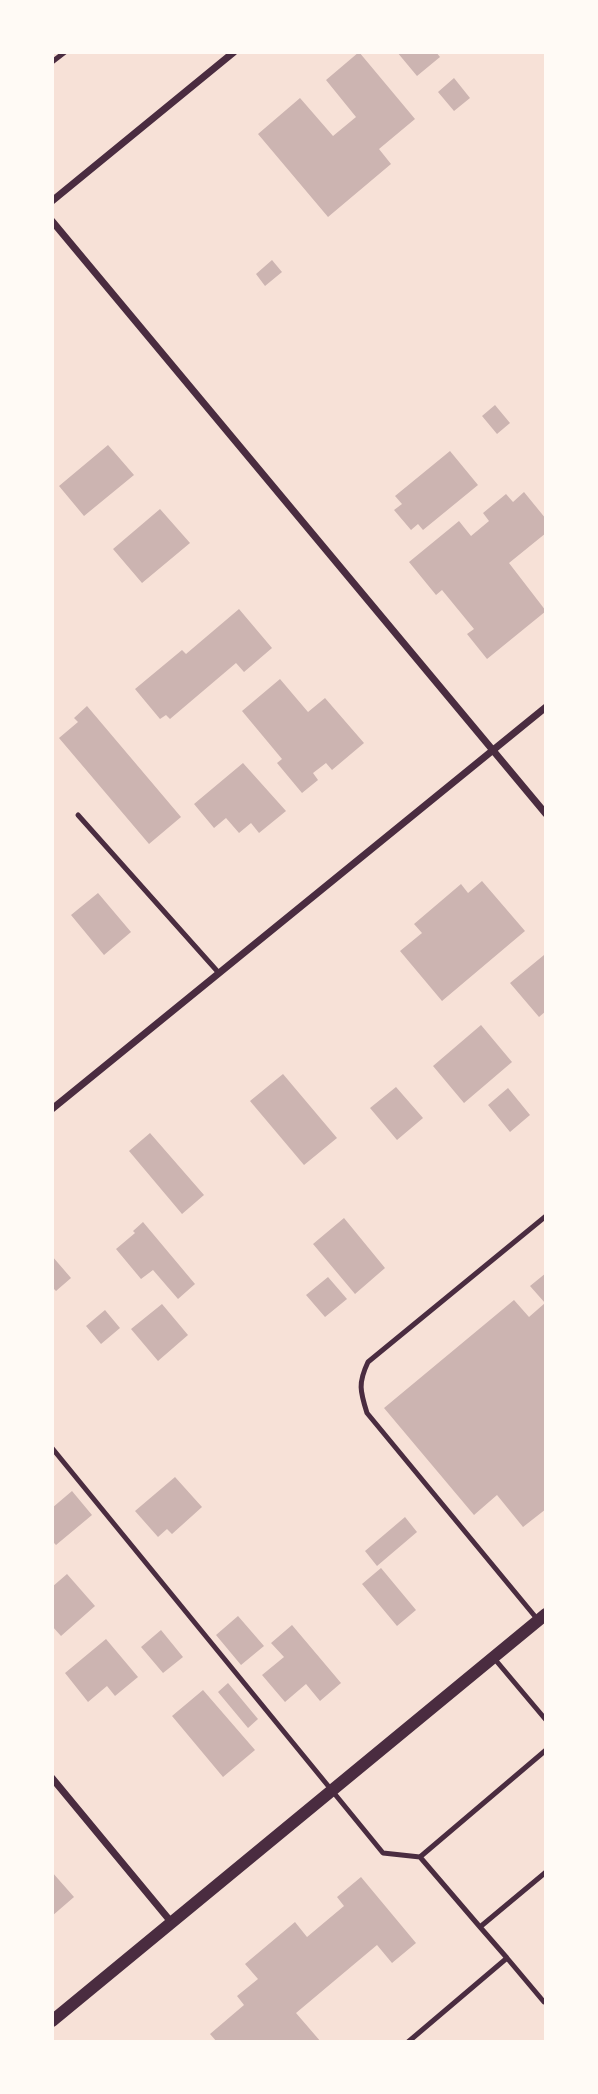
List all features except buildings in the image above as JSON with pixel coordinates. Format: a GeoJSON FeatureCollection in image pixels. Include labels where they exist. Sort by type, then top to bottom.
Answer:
{"type":"FeatureCollection","features":[{"type":"Feature","properties":{"kind":"street"},"geometry":{"type":"LineString","coordinates":[[52,201],[234,52]]}},
{"type":"Feature","properties":{"kind":"street"},"geometry":{"type":"LineString","coordinates":[[52,221],[545,814]]}},
{"type":"Feature","properties":{"kind":"street"},"geometry":{"type":"LineString","coordinates":[[52,1109],[545,707]]}},
{"type":"Feature","properties":{"kind":"street"},"geometry":{"type":"LineString","coordinates":[[52,2021],[542,1617]]}},
{"type":"Feature","properties":{"kind":"street"},"geometry":{"type":"LineString","coordinates":[[52,1778],[172,1923]]}},
{"type":"Feature","properties":{"kind":"lane"},"geometry":{"type":"LineString","coordinates":[[52,62],[65,52]]}},
{"type":"Feature","properties":{"kind":"lane"},"geometry":{"type":"LineString","coordinates":[[78,815],[218,972]]}},
{"type":"Feature","properties":{"kind":"lane"},"geometry":{"type":"LineString","coordinates":[[542,1617],[366,1413],[360,1390],[362,1375],[368,1362],[545,1216]]}},
{"type":"Feature","properties":{"kind":"lane"},"geometry":{"type":"LineString","coordinates":[[52,1448],[383,1853],[420,1857],[545,2001]]}},
{"type":"Feature","properties":{"kind":"lane"},"geometry":{"type":"LineString","coordinates":[[493,1657],[545,1720]]}},
{"type":"Feature","properties":{"kind":"lane"},"geometry":{"type":"LineString","coordinates":[[420,1857],[545,1750]]}},
{"type":"Feature","properties":{"kind":"lane"},"geometry":{"type":"LineString","coordinates":[[480,1927],[545,1872]]}},
{"type":"Feature","properties":{"kind":"lane"},"geometry":{"type":"LineString","coordinates":[[408,2042],[507,1958]]}}]}
